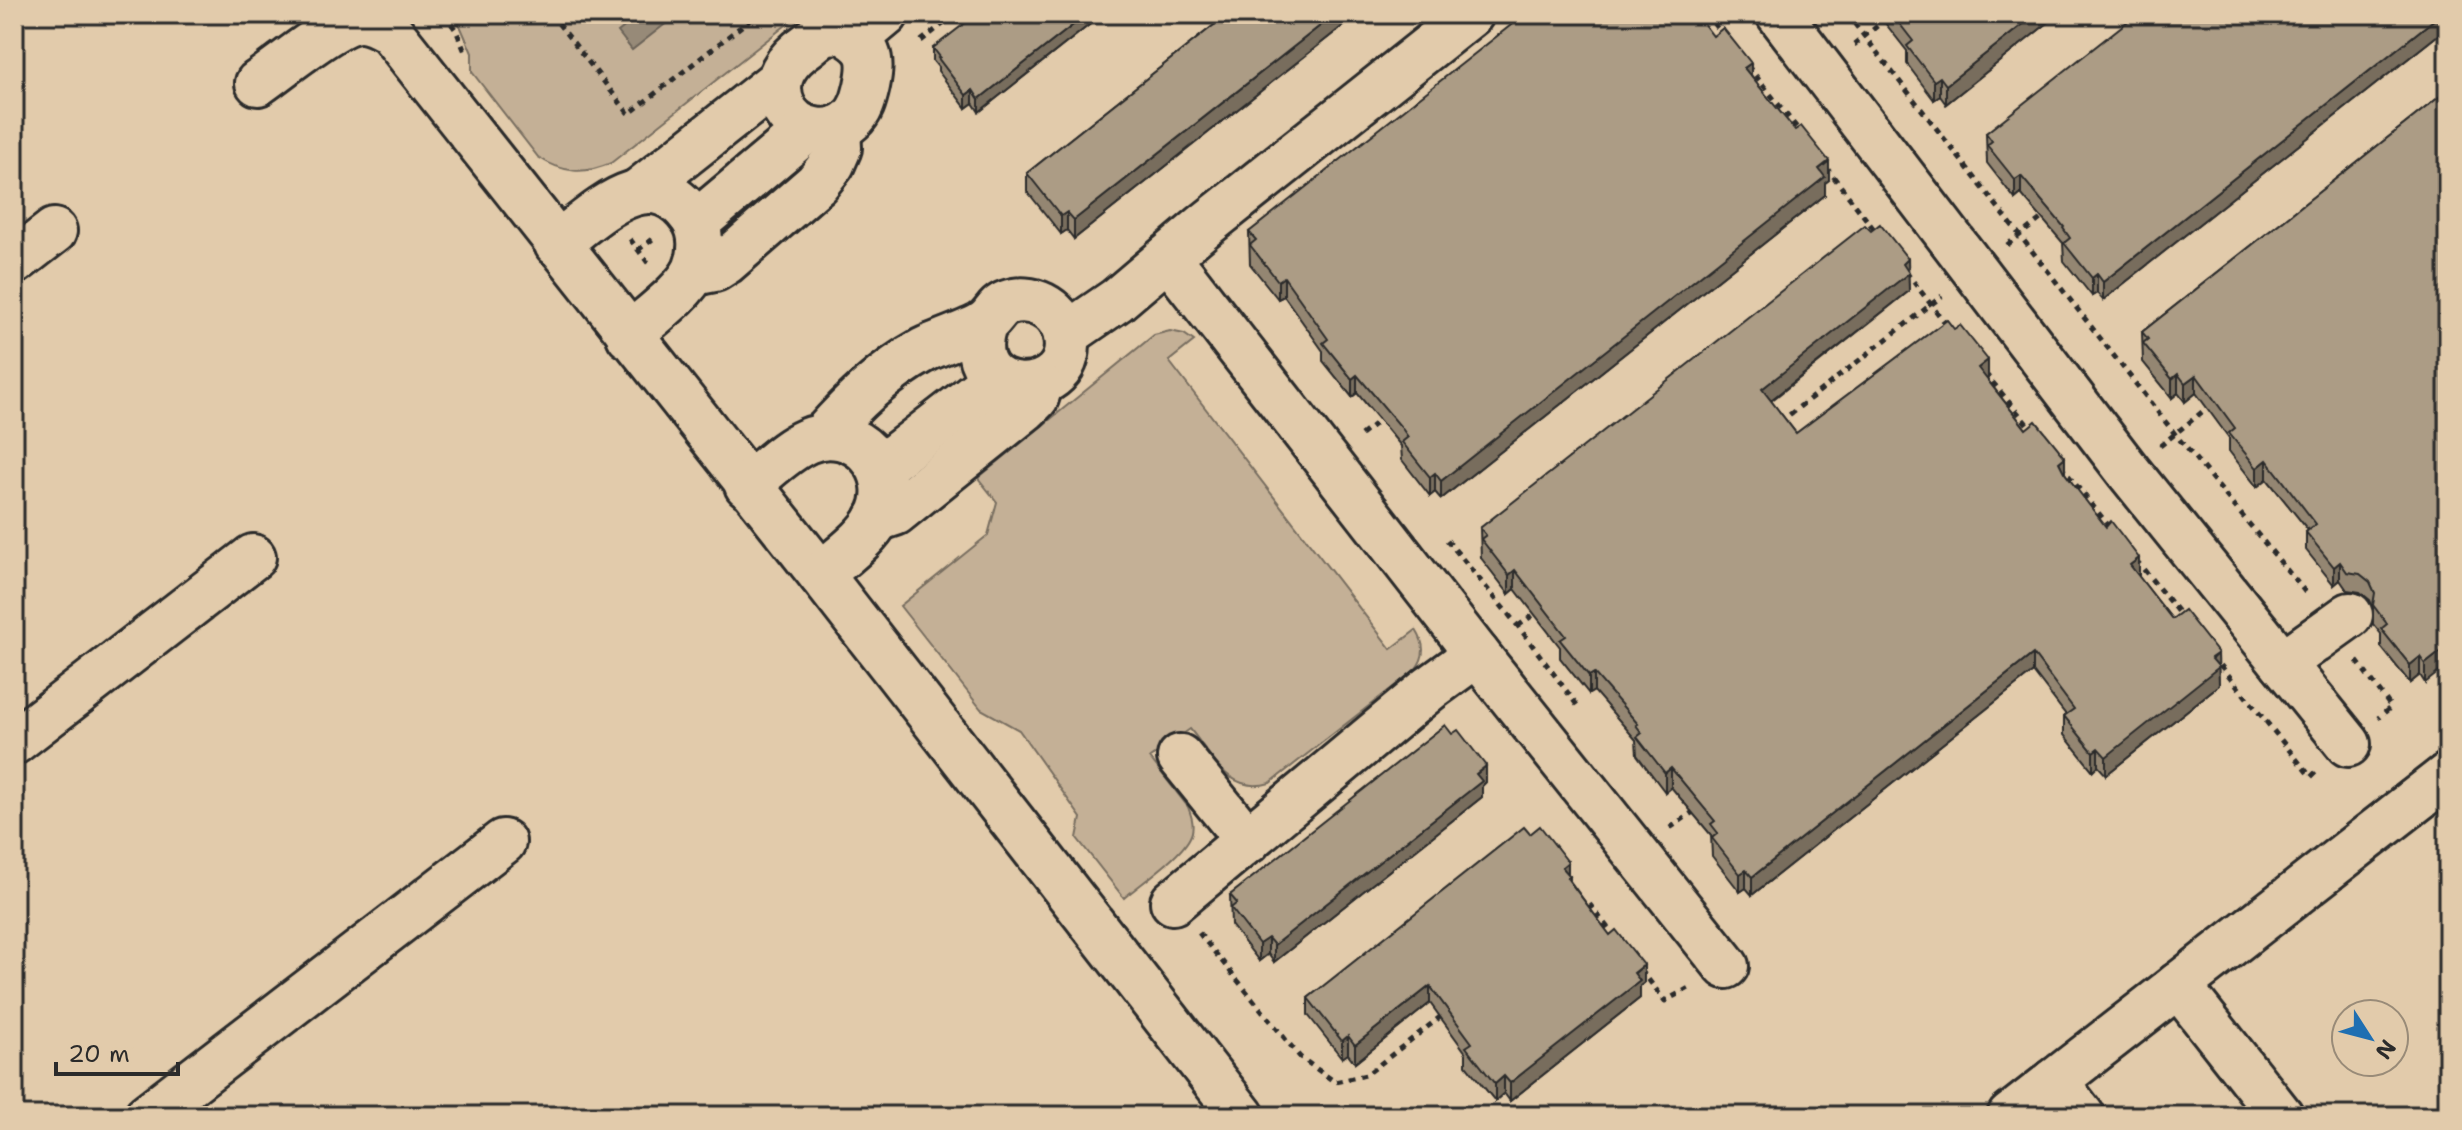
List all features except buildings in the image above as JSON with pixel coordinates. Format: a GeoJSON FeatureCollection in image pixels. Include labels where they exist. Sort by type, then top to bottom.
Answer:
{"type":"FeatureCollection","features":[{"type":"Feature","properties":{"kind":"street"},"geometry":{"type":"LineString","coordinates":[[1066,335],[1117,300],[1471,14]]}},
{"type":"Feature","properties":{"kind":"street"},"geometry":{"type":"LineString","coordinates":[[1779,14],[2128,471],[2348,744]]}},
{"type":"Feature","properties":{"kind":"street"},"geometry":{"type":"LineString","coordinates":[[258,83],[340,26],[361,20],[390,31],[821,575],[1242,1116]]}},
{"type":"Feature","properties":{"kind":"street"},"geometry":{"type":"LineString","coordinates":[[629,336],[683,285],[726,262],[817,183],[832,164],[839,148],[823,128],[795,122],[785,111],[779,97],[778,81],[793,55],[825,32],[871,26],[866,50],[872,64],[861,108],[851,120],[823,128],[696,223]]}},
{"type":"Feature","properties":{"kind":"street"},"geometry":{"type":"LineString","coordinates":[[557,244],[778,81]]}},
{"type":"Feature","properties":{"kind":"street"},"geometry":{"type":"LineString","coordinates":[[622,199],[657,192],[673,197],[696,223],[700,239],[699,257],[683,285]]}},
{"type":"Feature","properties":{"kind":"street"},"geometry":{"type":"LineString","coordinates":[[14,262],[54,231]]}},
{"type":"Feature","properties":{"kind":"street"},"geometry":{"type":"LineString","coordinates":[[1168,257],[1477,654],[1726,966]]}},
{"type":"Feature","properties":{"kind":"street"},"geometry":{"type":"LineString","coordinates":[[1022,300],[1037,302],[1051,309],[1061,321],[1066,335],[1062,364],[1040,385],[1024,388],[1009,386],[986,367],[980,353],[980,338],[985,323],[994,311],[1007,303],[1022,300]]}},
{"type":"Feature","properties":{"kind":"street"},"geometry":{"type":"LineString","coordinates":[[823,436],[845,411],[893,370],[924,350],[985,323]]}},
{"type":"Feature","properties":{"kind":"street"},"geometry":{"type":"LineString","coordinates":[[880,468],[996,378]]}},
{"type":"Feature","properties":{"kind":"street"},"geometry":{"type":"LineString","coordinates":[[877,519],[895,513],[1026,408],[1036,398],[1040,385]]}},
{"type":"Feature","properties":{"kind":"street"},"geometry":{"type":"LineString","coordinates":[[747,485],[806,441],[823,436],[840,437],[857,443],[870,454],[880,468],[884,502],[867,532],[821,575]]}},
{"type":"Feature","properties":{"kind":"street"},"geometry":{"type":"LineString","coordinates":[[14,742],[253,557]]}},
{"type":"Feature","properties":{"kind":"street"},"geometry":{"type":"LineString","coordinates":[[2283,663],[2350,615]]}},
{"type":"Feature","properties":{"kind":"street"},"geometry":{"type":"LineString","coordinates":[[1173,902],[1429,689],[1477,654]]}},
{"type":"Feature","properties":{"kind":"street"},"geometry":{"type":"LineString","coordinates":[[1180,757],[1248,841]]}},
{"type":"Feature","properties":{"kind":"street"},"geometry":{"type":"LineString","coordinates":[[2010,1116],[2448,775]]}},
{"type":"Feature","properties":{"kind":"street"},"geometry":{"type":"LineString","coordinates":[[147,1116],[503,842]]}},
{"type":"Feature","properties":{"kind":"street"},"geometry":{"type":"LineString","coordinates":[[2178,985],[2281,1116]]}},
{"type":"Feature","properties":{"kind":"street"},"geometry":{"type":"LineString","coordinates":[[2055,1081],[2082,1116]]}},
{"type":"Feature","properties":{"kind":"path"},"geometry":{"type":"LineString","coordinates":[[444,14],[456,30],[466,54],[466,64]]}},
{"type":"Feature","properties":{"kind":"path"},"geometry":{"type":"LineString","coordinates":[[551,14],[629,114],[757,14]]}},
{"type":"Feature","properties":{"kind":"path"},"geometry":{"type":"LineString","coordinates":[[1767,114],[1824,72],[1892,14]]}},
{"type":"Feature","properties":{"kind":"path"},"geometry":{"type":"LineString","coordinates":[[622,199],[683,285]]}},
{"type":"Feature","properties":{"kind":"path"},"geometry":{"type":"LineString","coordinates":[[1779,423],[2057,206]]}},
{"type":"Feature","properties":{"kind":"path"},"geometry":{"type":"LineString","coordinates":[[2077,512],[2224,394]]}},
{"type":"Feature","properties":{"kind":"path"},"geometry":{"type":"LineString","coordinates":[[1361,435],[1385,416]]}},
{"type":"Feature","properties":{"kind":"path"},"geometry":{"type":"LineString","coordinates":[[1352,423],[1371,447]]}},
{"type":"Feature","properties":{"kind":"path"},"geometry":{"type":"LineString","coordinates":[[1439,531],[1518,626],[1585,715]]}},
{"type":"Feature","properties":{"kind":"path"},"geometry":{"type":"LineString","coordinates":[[1528,619],[1540,609]]}},
{"type":"Feature","properties":{"kind":"path"},"geometry":{"type":"LineString","coordinates":[[1661,817],[1671,830],[1708,801]]}},
{"type":"Feature","properties":{"kind":"path"},"geometry":{"type":"LineString","coordinates":[[1575,911],[1587,901],[1616,939]]}},
{"type":"Feature","properties":{"kind":"path"},"geometry":{"type":"LineString","coordinates":[[1173,902],[1300,1057],[1335,1082],[1366,1075],[1452,1008]]}},
{"type":"Feature","properties":{"kind":"path"},"geometry":{"type":"LineString","coordinates":[[1636,964],[1665,1001],[1726,966]]}},
{"type":"Feature","properties":{"kind":"shaded area"},"geometry":{"type":"Polygon","coordinates":[[[455,14],[800,14],[611,163],[583,171],[565,169],[538,157],[472,72],[472,53],[455,14]]]}},
{"type":"Feature","properties":{"kind":"shaded area"},"geometry":{"type":"Polygon","coordinates":[[[641,14],[678,14],[632,50],[618,32],[641,14]]]}},
{"type":"Feature","properties":{"kind":"shaded area"},"geometry":{"type":"Polygon","coordinates":[[[1170,331],[1184,334],[1194,341],[1169,361],[1391,649],[1416,630],[1423,650],[1415,670],[1270,783],[1243,784],[1233,779],[1215,762],[1190,729],[1150,758],[1188,807],[1192,832],[1173,858],[1124,898],[1077,838],[1081,818],[1019,730],[981,709],[900,606],[988,535],[997,502],[978,478],[1154,335],[1170,331]]]}}]}
